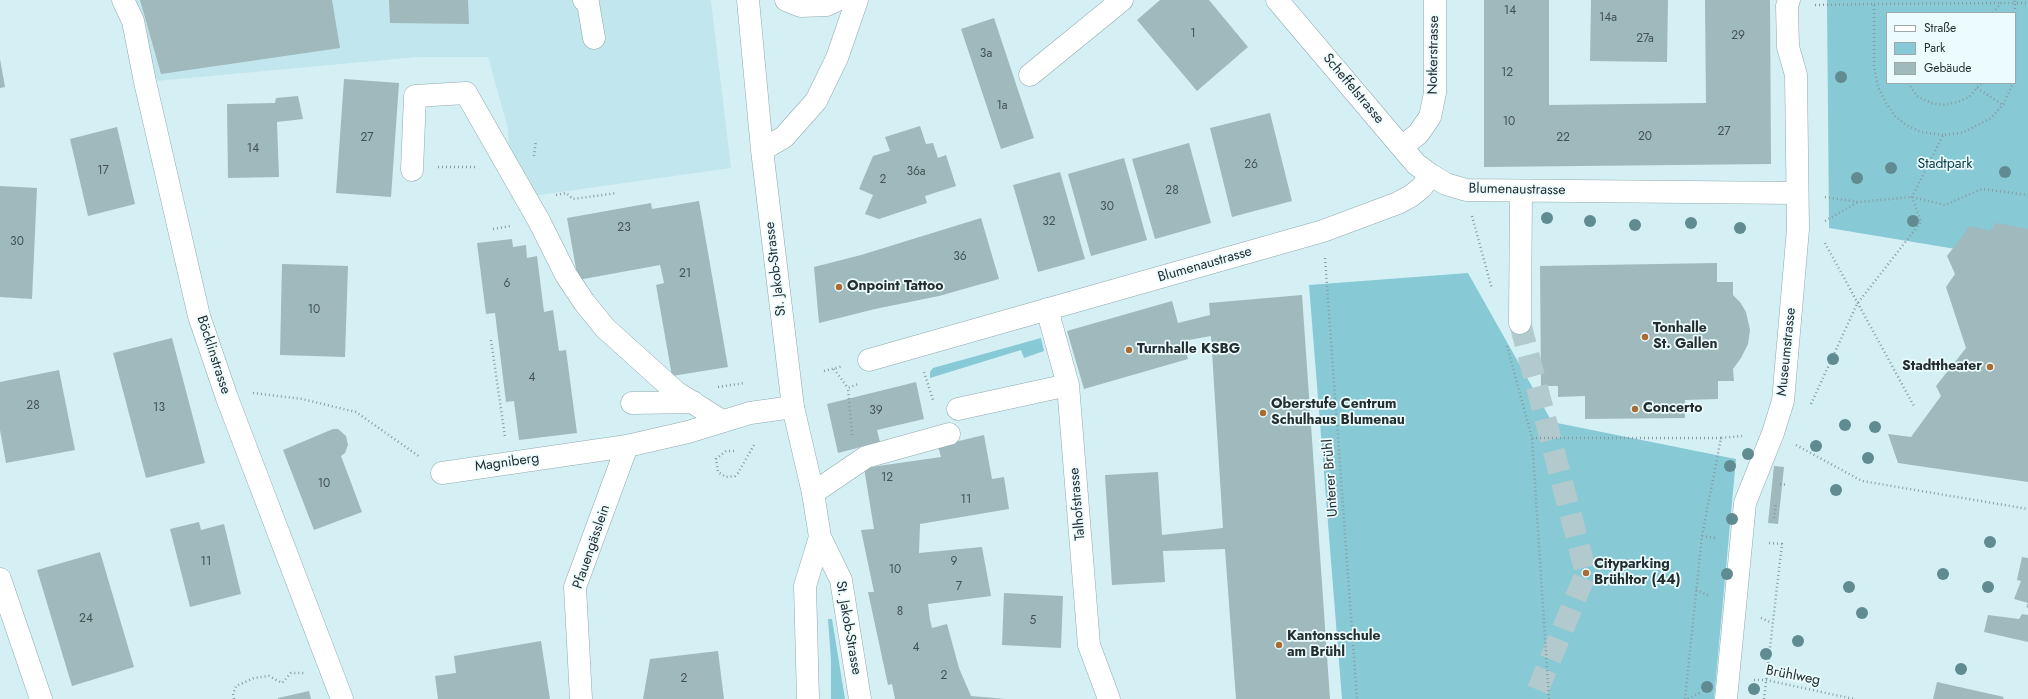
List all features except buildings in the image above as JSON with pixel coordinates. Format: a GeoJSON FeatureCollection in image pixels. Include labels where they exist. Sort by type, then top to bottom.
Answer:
{"type":"FeatureCollection","features":[{"type":"Feature","properties":{"kind":"street","name":"Böcklinstrasse"},"geometry":{"type":"LineString","coordinates":[[123,0],[133,21],[145,82],[199,316],[227,398],[342,699]]}},
{"type":"Feature","properties":{"kind":"street"},"geometry":{"type":"LineString","coordinates":[[584,0],[588,4],[594,38]]}},
{"type":"Feature","properties":{"kind":"street","name":"St. Jakob-Strasse"},"geometry":{"type":"LineString","coordinates":[[748,0],[762,150],[793,407],[813,493],[820,537],[841,580],[860,699]]}},
{"type":"Feature","properties":{"kind":"street"},"geometry":{"type":"LineString","coordinates":[[786,0],[801,6],[827,5],[837,0]]}},
{"type":"Feature","properties":{"kind":"street"},"geometry":{"type":"LineString","coordinates":[[762,150],[784,137],[816,101],[837,58],[857,0]]}},
{"type":"Feature","properties":{"kind":"street","name":"Scheffelstrasse"},"geometry":{"type":"LineString","coordinates":[[1278,0],[1416,164],[1431,175]]}},
{"type":"Feature","properties":{"kind":"street","name":"Notkerstrasse"},"geometry":{"type":"LineString","coordinates":[[1402,147],[1418,134],[1430,117],[1435,93],[1434,0]]}},
{"type":"Feature","properties":{"kind":"street"},"geometry":{"type":"LineString","coordinates":[[1030,75],[1120,1]]}},
{"type":"Feature","properties":{"kind":"street","name":"Museumstrasse"},"geometry":{"type":"LineString","coordinates":[[1727,689],[1745,503],[1773,433],[1783,401],[1807,228],[1797,193],[1796,75],[1788,48],[1788,3]]}},
{"type":"Feature","properties":{"kind":"street"},"geometry":{"type":"LineString","coordinates":[[412,170],[414,96],[466,93],[528,202],[566,275],[584,302],[605,328],[676,392],[722,421]]}},
{"type":"Feature","properties":{"kind":"street","name":"Blumenaustrasse"},"geometry":{"type":"LineString","coordinates":[[869,360],[1323,232],[1398,203],[1411,196],[1421,188],[1431,175],[1446,184],[1466,190],[1797,193]]}},
{"type":"Feature","properties":{"kind":"street"},"geometry":{"type":"LineString","coordinates":[[1520,323],[1521,191]]}},
{"type":"Feature","properties":{"kind":"street","name":"Talhofstrasse"},"geometry":{"type":"LineString","coordinates":[[1047,309],[1068,385],[1089,645],[1109,699]]}},
{"type":"Feature","properties":{"kind":"street"},"geometry":{"type":"LineString","coordinates":[[958,409],[1068,385]]}},
{"type":"Feature","properties":{"kind":"street"},"geometry":{"type":"LineString","coordinates":[[632,403],[693,402]]}},
{"type":"Feature","properties":{"kind":"street","name":"Magniberg"},"geometry":{"type":"LineString","coordinates":[[442,473],[627,446],[688,432],[750,413],[793,407]]}},
{"type":"Feature","properties":{"kind":"street"},"geometry":{"type":"LineString","coordinates":[[813,493],[866,458],[946,434]]}},
{"type":"Feature","properties":{"kind":"street","name":"Pfauengässlein"},"geometry":{"type":"LineString","coordinates":[[581,699],[575,587],[627,446]]}},
{"type":"Feature","properties":{"kind":"street","name":"St. Jakob-Strasse"},"geometry":{"type":"LineString","coordinates":[[808,699],[805,586],[820,537]]}},
{"type":"Feature","properties":{"kind":"street"},"geometry":{"type":"LineString","coordinates":[[0,579],[41,699]]}},
{"type":"Feature","properties":{"kind":"path"},"geometry":{"type":"LineString","coordinates":[[2015,2],[2015,12]]}},
{"type":"Feature","properties":{"kind":"path"},"geometry":{"type":"LineString","coordinates":[[1788,3],[2028,3]]}},
{"type":"Feature","properties":{"kind":"path"},"geometry":{"type":"LineString","coordinates":[[1994,12],[2001,3]]}},
{"type":"Feature","properties":{"kind":"path"},"geometry":{"type":"LineString","coordinates":[[1874,4],[1874,66],[1878,87],[1895,116],[1906,125],[1921,132],[1943,135],[1962,133],[1991,118],[2003,105],[2013,84]]}},
{"type":"Feature","properties":{"kind":"path"},"geometry":{"type":"LineString","coordinates":[[1909,84],[1917,96],[1943,105],[1958,102],[1970,97],[1980,84]]}},
{"type":"Feature","properties":{"kind":"path"},"geometry":{"type":"LineString","coordinates":[[1977,88],[2003,105]]}},
{"type":"Feature","properties":{"kind":"path"},"geometry":{"type":"LineString","coordinates":[[1809,409],[1856,304],[1921,222],[1912,197],[1943,135]]}},
{"type":"Feature","properties":{"kind":"path"},"geometry":{"type":"LineString","coordinates":[[461,166],[481,167]]}},
{"type":"Feature","properties":{"kind":"path"},"geometry":{"type":"LineString","coordinates":[[1797,193],[1858,202],[1912,197],[1945,205],[1982,189],[2028,195]]}},
{"type":"Feature","properties":{"kind":"path"},"geometry":{"type":"LineString","coordinates":[[1466,190],[1493,293]]}},
{"type":"Feature","properties":{"kind":"path"},"geometry":{"type":"LineString","coordinates":[[528,202],[566,193],[573,199],[617,193]]}},
{"type":"Feature","properties":{"kind":"path"},"geometry":{"type":"LineString","coordinates":[[1858,202],[1807,228],[1856,304],[1915,408]]}},
{"type":"Feature","properties":{"kind":"path","name":"Unterer Brühl"},"geometry":{"type":"LineString","coordinates":[[1323,232],[1357,699]]}},
{"type":"Feature","properties":{"kind":"path"},"geometry":{"type":"LineString","coordinates":[[1505,339],[1532,438],[1549,699]]}},
{"type":"Feature","properties":{"kind":"path"},"geometry":{"type":"LineString","coordinates":[[491,340],[509,463]]}},
{"type":"Feature","properties":{"kind":"path"},"geometry":{"type":"LineString","coordinates":[[834,368],[848,388],[853,440]]}},
{"type":"Feature","properties":{"kind":"path"},"geometry":{"type":"LineString","coordinates":[[922,368],[946,434]]}},
{"type":"Feature","properties":{"kind":"path"},"geometry":{"type":"LineString","coordinates":[[848,388],[863,382]]}},
{"type":"Feature","properties":{"kind":"path"},"geometry":{"type":"LineString","coordinates":[[251,393],[302,399],[356,412],[442,473]]}},
{"type":"Feature","properties":{"kind":"path"},"geometry":{"type":"LineString","coordinates":[[1532,438],[1721,438],[1773,433],[1862,481],[2028,509]]}},
{"type":"Feature","properties":{"kind":"path"},"geometry":{"type":"LineString","coordinates":[[1685,699],[1702,536],[1721,438]]}},
{"type":"Feature","properties":{"kind":"path"},"geometry":{"type":"LineString","coordinates":[[734,451],[726,451],[716,459],[718,472],[726,477],[735,476],[738,473],[754,445]]}},
{"type":"Feature","properties":{"kind":"path"},"geometry":{"type":"LineString","coordinates":[[1764,699],[1782,544]]}},
{"type":"Feature","properties":{"kind":"path"},"geometry":{"type":"LineString","coordinates":[[234,699],[233,694],[236,686],[254,678],[269,676],[282,683],[291,673],[311,673]]}},
{"type":"Feature","properties":{"kind":"path","name":"Brühlweg"},"geometry":{"type":"LineString","coordinates":[[1727,689],[1766,680],[1854,699]]}},
{"type":"Feature","properties":{"kind":"shaded area"},"geometry":{"type":"Polygon","coordinates":[[[116,0],[711,0],[731,168],[511,199],[508,129],[488,57],[418,57],[145,82],[116,0]]]}},
{"type":"Feature","properties":{"kind":"green space","name":"Stadtpark"},"geometry":{"type":"Polygon","coordinates":[[[1827,0],[2028,0],[2028,261],[1829,228],[1827,0]]]}},
{"type":"Feature","properties":{"kind":"green space"},"geometry":{"type":"Polygon","coordinates":[[[1468,273],[1552,422],[1736,459],[1714,699],[1342,699],[1309,285],[1468,273]]]}},
{"type":"Feature","properties":{"kind":"green space"},"geometry":{"type":"Polygon","coordinates":[[[1041,338],[1044,351],[1024,358],[1021,350],[930,378],[930,372],[933,368],[1041,338]]]}},
{"type":"Feature","properties":{"kind":"green space"},"geometry":{"type":"Polygon","coordinates":[[[828,619],[832,619],[845,699],[831,699],[831,661],[828,619]]]}},
{"type":"Feature","properties":{"kind":"tunnel"},"geometry":{"type":"LineString","coordinates":[[1520,323],[1586,573],[1534,699]]}},
{"type":"Feature","properties":{"kind":"place","name":"Onpoint Tattoo"},"geometry":{"type":"Point","coordinates":[839,287]}},
{"type":"Feature","properties":{"kind":"place","name":"Tonhalle St. Gallen"},"geometry":{"type":"Point","coordinates":[1645,337]}},
{"type":"Feature","properties":{"kind":"place","name":"Turnhalle KSBG"},"geometry":{"type":"Point","coordinates":[1129,350]}},
{"type":"Feature","properties":{"kind":"place","name":"Stadttheater"},"geometry":{"type":"Point","coordinates":[1990,367]}},
{"type":"Feature","properties":{"kind":"place","name":"Concerto"},"geometry":{"type":"Point","coordinates":[1635,409]}},
{"type":"Feature","properties":{"kind":"place","name":"Oberstufe Centrum Schulhaus Blumenau"},"geometry":{"type":"Point","coordinates":[1263,413]}},
{"type":"Feature","properties":{"kind":"place","name":"Cityparking Brühltor (44)"},"geometry":{"type":"Point","coordinates":[1586,573]}},
{"type":"Feature","properties":{"kind":"place","name":"Kantonsschule am Brühl"},"geometry":{"type":"Point","coordinates":[1279,645]}}]}
